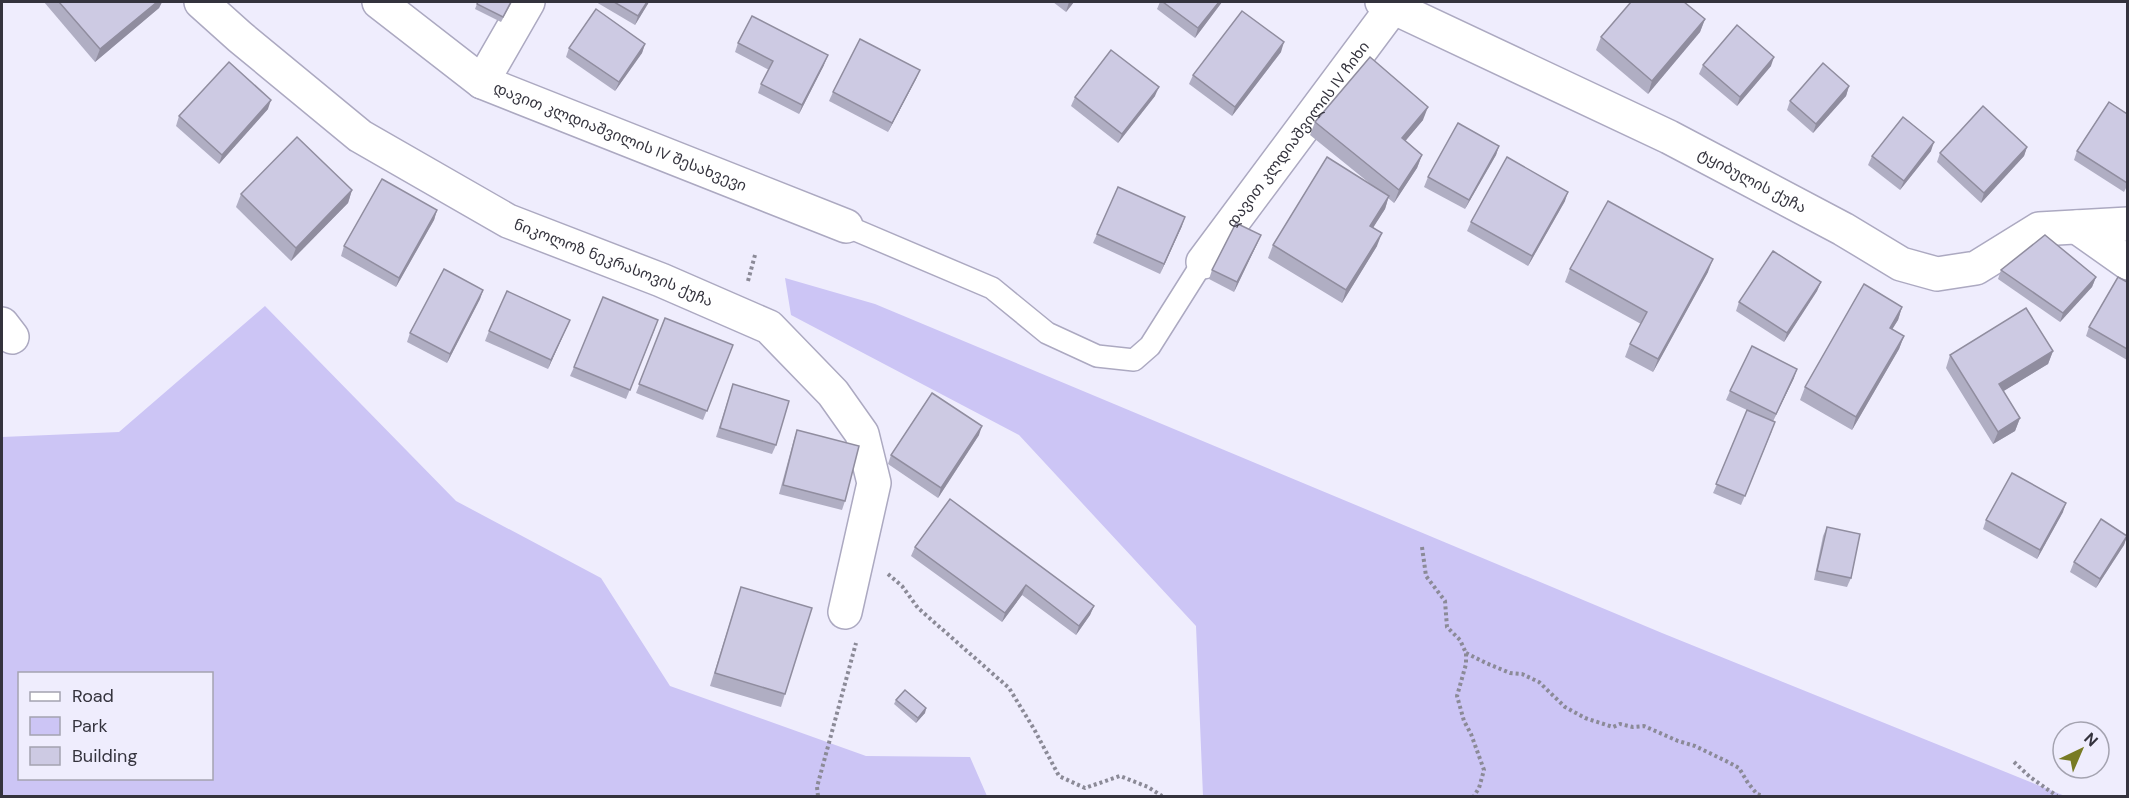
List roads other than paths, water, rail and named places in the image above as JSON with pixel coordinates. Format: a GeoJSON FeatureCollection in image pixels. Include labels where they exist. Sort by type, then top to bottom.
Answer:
{"type":"FeatureCollection","features":[{"type":"Feature","properties":{"kind":"street","name":"ნიკოლოზ ნეკრასოვის ქუჩა"},"geometry":{"type":"LineString","coordinates":[[201,2],[360,136],[399,159],[508,221],[661,280],[769,327],[833,393],[862,434],[874,483],[845,612]]}},
{"type":"Feature","properties":{"kind":"street"},"geometry":{"type":"LineString","coordinates":[[379,2],[482,82]]}},
{"type":"Feature","properties":{"kind":"street","name":"დავით კლდიაშვილის IV შესახვევი"},"geometry":{"type":"LineString","coordinates":[[528,2],[482,82],[846,226]]}},
{"type":"Feature","properties":{"kind":"street","name":"ტყიბულის ქუჩა"},"geometry":{"type":"LineString","coordinates":[[1387,4],[1669,137],[1843,229],[1901,264],[1937,274],[1976,268],[2039,229],[2127,224]]}},
{"type":"Feature","properties":{"kind":"street","name":"დავით კლდიაშვილის IV ჩიხი"},"geometry":{"type":"LineString","coordinates":[[1203,262],[1387,4]]}},
{"type":"Feature","properties":{"kind":"street"},"geometry":{"type":"LineString","coordinates":[[2077,227],[2127,263]]}},
{"type":"Feature","properties":{"kind":"lane"},"geometry":{"type":"LineString","coordinates":[[846,226],[992,288],[1047,333],[1097,356],[1134,360],[1150,346],[1203,262]]}}]}
